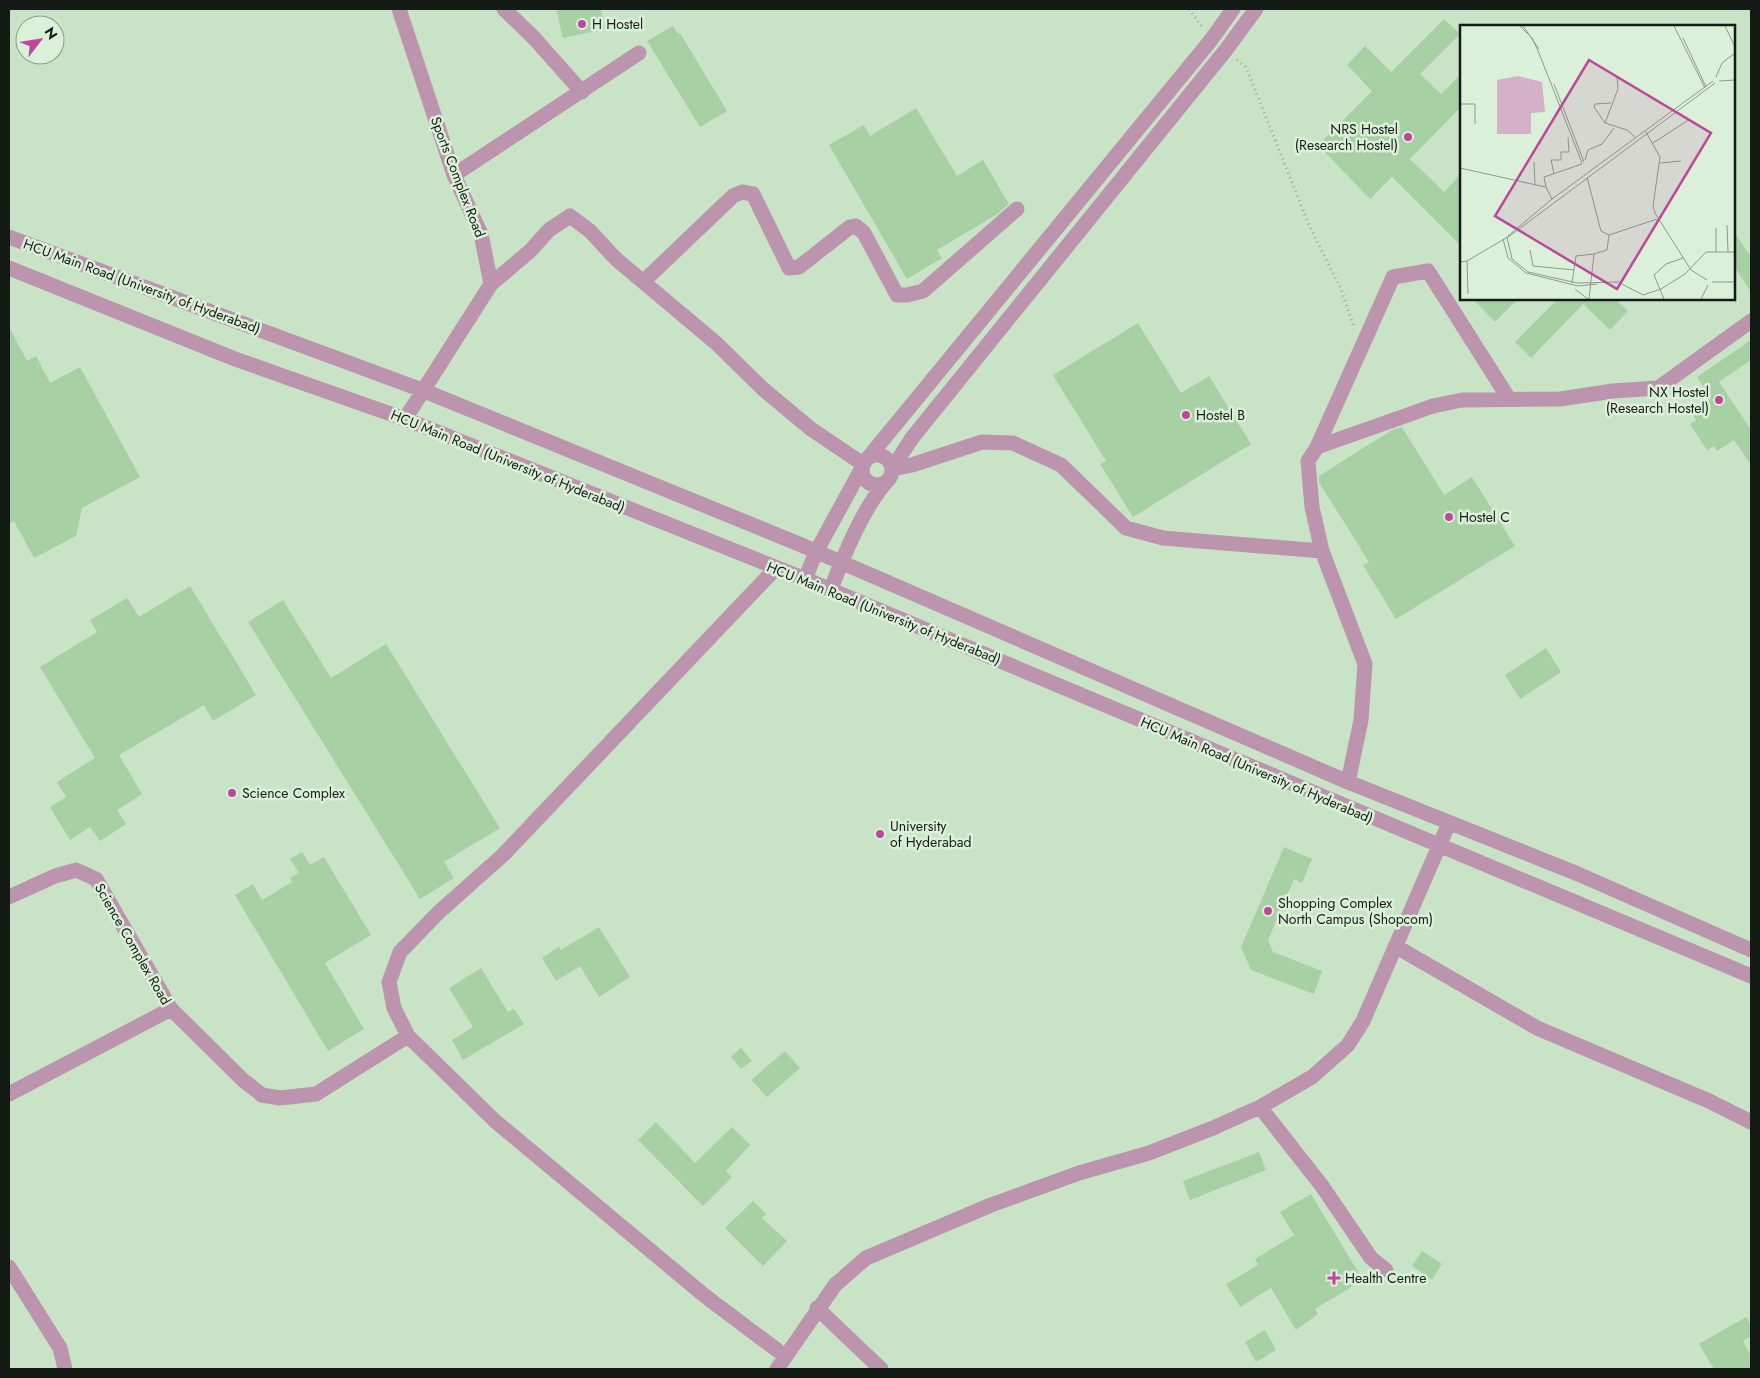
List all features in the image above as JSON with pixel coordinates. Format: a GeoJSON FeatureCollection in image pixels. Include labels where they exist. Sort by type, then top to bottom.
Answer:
{"type":"FeatureCollection","features":[{"type":"Feature","properties":{"kind":"street","name":"Sports Complex Road"},"geometry":{"type":"LineString","coordinates":[[399,9],[454,175],[481,234],[490,284]]}},
{"type":"Feature","properties":{"kind":"street"},"geometry":{"type":"LineString","coordinates":[[504,9],[534,38],[582,92]]}},
{"type":"Feature","properties":{"kind":"street"},"geometry":{"type":"LineString","coordinates":[[805,579],[816,552],[865,463],[1234,9]]}},
{"type":"Feature","properties":{"kind":"street"},"geometry":{"type":"LineString","coordinates":[[831,590],[841,563],[877,493],[912,438],[1225,51],[1256,9]]}},
{"type":"Feature","properties":{"kind":"street"},"geometry":{"type":"LineString","coordinates":[[1210,40],[1225,51]]}},
{"type":"Feature","properties":{"kind":"street"},"geometry":{"type":"LineString","coordinates":[[454,175],[639,53]]}},
{"type":"Feature","properties":{"kind":"street"},"geometry":{"type":"LineString","coordinates":[[644,281],[733,196],[742,192],[752,194],[790,268],[799,267],[850,227],[856,226],[864,233],[897,295],[907,295],[923,291],[1017,209]]}},
{"type":"Feature","properties":{"kind":"street"},"geometry":{"type":"LineString","coordinates":[[405,418],[490,284],[530,251],[549,230],[570,216],[590,231],[616,259],[644,281],[810,429],[865,463]]}},
{"type":"Feature","properties":{"kind":"street","name":"HCU Main Road (University of Hyderabad)"},"geometry":{"type":"LineString","coordinates":[[9,237],[422,390],[816,552],[1348,782],[1578,874],[1751,950]]}},
{"type":"Feature","properties":{"kind":"street","name":"HCU Main Road (University of Hyderabad)"},"geometry":{"type":"LineString","coordinates":[[9,268],[227,356],[405,418],[805,579],[1751,976]]}},
{"type":"Feature","properties":{"kind":"street"},"geometry":{"type":"LineString","coordinates":[[1348,782],[1361,720],[1365,664],[1322,551],[1312,507],[1308,461],[1317,447],[1394,277],[1428,271],[1510,399]]}},
{"type":"Feature","properties":{"kind":"street"},"geometry":{"type":"LineString","coordinates":[[1317,447],[1433,406],[1462,400],[1560,399],[1613,391],[1658,388],[1751,321]]}},
{"type":"Feature","properties":{"kind":"street"},"geometry":{"type":"LineString","coordinates":[[889,476],[888,460],[884,457],[878,455],[865,463],[863,476],[869,483],[878,485],[889,476],[982,442],[1013,443],[1061,465],[1126,528],[1163,538],[1322,551]]}},
{"type":"Feature","properties":{"kind":"street"},"geometry":{"type":"LineString","coordinates":[[776,568],[504,855],[439,912],[400,952],[389,982],[394,1008],[408,1036],[503,1127],[705,1296],[786,1356]]}},
{"type":"Feature","properties":{"kind":"street"},"geometry":{"type":"LineString","coordinates":[[777,1369],[817,1308],[835,1285],[866,1258],[991,1205],[1079,1173],[1149,1153],[1213,1128],[1260,1107],[1312,1077],[1348,1045],[1364,1021],[1394,946],[1440,847],[1449,823]]}},
{"type":"Feature","properties":{"kind":"street","name":"Science Complex Road"},"geometry":{"type":"LineString","coordinates":[[9,896],[55,876],[76,870],[96,879],[171,1008],[9,1094]]}},
{"type":"Feature","properties":{"kind":"street"},"geometry":{"type":"LineString","coordinates":[[1394,946],[1537,1028],[1709,1101],[1751,1122]]}},
{"type":"Feature","properties":{"kind":"street"},"geometry":{"type":"LineString","coordinates":[[171,1008],[243,1080],[262,1095],[280,1098],[316,1094],[408,1036]]}},
{"type":"Feature","properties":{"kind":"street"},"geometry":{"type":"LineString","coordinates":[[1260,1107],[1322,1186],[1371,1258],[1386,1270]]}},
{"type":"Feature","properties":{"kind":"street"},"geometry":{"type":"LineString","coordinates":[[9,1267],[60,1348],[65,1369]]}},
{"type":"Feature","properties":{"kind":"street"},"geometry":{"type":"LineString","coordinates":[[817,1308],[882,1369]]}},
{"type":"Feature","properties":{"kind":"path"},"geometry":{"type":"LineString","coordinates":[[1189,9],[1210,40]]}},
{"type":"Feature","properties":{"kind":"path"},"geometry":{"type":"LineString","coordinates":[[1225,51],[1246,67],[1309,225],[1340,289],[1361,347]]}},
{"type":"Feature","properties":{"kind":"shaded area","name":"University of Hyderabad"},"geometry":{"type":"Polygon","coordinates":[[[9,9],[1751,9],[1751,1369],[9,1369],[9,9]]]}},
{"type":"Feature","properties":{"kind":"building","name":"H Hostel"},"geometry":{"type":"Polygon","coordinates":[[[556,9],[601,9],[605,29],[563,38],[556,9]]]}},
{"type":"Feature","properties":{"kind":"building","name":"NRS Hostel (Research Hostel)"},"geometry":{"type":"Polygon","coordinates":[[[1444,19],[1460,34],[1420,74],[1441,94],[1460,75],[1460,108],[1410,159],[1444,192],[1460,175],[1460,245],[1392,177],[1370,199],[1318,145],[1372,91],[1347,65],[1365,46],[1391,72],[1444,19]]]}},
{"type":"Feature","properties":{"kind":"building"},"geometry":{"type":"Polygon","coordinates":[[[673,26],[678,34],[680,33],[727,111],[700,127],[647,41],[673,26]]]}},
{"type":"Feature","properties":{"kind":"building"},"geometry":{"type":"Polygon","coordinates":[[[916,108],[957,176],[983,160],[1009,204],[996,215],[937,250],[942,258],[907,279],[829,145],[864,125],[870,136],[916,108]]]}},
{"type":"Feature","properties":{"kind":"building"},"geometry":{"type":"Polygon","coordinates":[[[1735,233],[1751,257],[1751,292],[1735,268],[1735,233]]]}},
{"type":"Feature","properties":{"kind":"building"},"geometry":{"type":"Polygon","coordinates":[[[1474,300],[1517,300],[1495,322],[1474,300]]]}},
{"type":"Feature","properties":{"kind":"building"},"geometry":{"type":"Polygon","coordinates":[[[1557,300],[1616,300],[1628,311],[1610,330],[1583,304],[1531,358],[1515,342],[1557,300]]]}},
{"type":"Feature","properties":{"kind":"building","name":"Hostel B"},"geometry":{"type":"Polygon","coordinates":[[[1138,323],[1181,393],[1209,376],[1251,444],[1133,517],[1100,464],[1106,461],[1053,375],[1138,323]]]}},
{"type":"Feature","properties":{"kind":"building"},"geometry":{"type":"Polygon","coordinates":[[[9,327],[27,361],[36,356],[50,383],[80,367],[140,477],[82,508],[76,536],[34,558],[14,521],[9,524],[9,327]]]}},
{"type":"Feature","properties":{"kind":"building","name":"NX Hostel (Research Hostel)"},"geometry":{"type":"Polygon","coordinates":[[[1751,340],[1751,360],[1719,382],[1751,430],[1751,465],[1734,440],[1717,451],[1714,446],[1707,450],[1690,424],[1696,420],[1693,415],[1710,404],[1702,392],[1705,389],[1697,377],[1751,340]]]}},
{"type":"Feature","properties":{"kind":"building","name":"Hostel C"},"geometry":{"type":"Polygon","coordinates":[[[1402,427],[1444,495],[1472,477],[1515,546],[1396,619],[1363,565],[1369,562],[1319,482],[1319,476],[1392,430],[1402,427]]]}},
{"type":"Feature","properties":{"kind":"building"},"geometry":{"type":"Polygon","coordinates":[[[190,586],[256,695],[213,721],[204,705],[119,755],[142,794],[117,810],[126,824],[100,841],[90,827],[70,840],[50,807],[66,797],[57,782],[95,758],[40,667],[97,632],[90,620],[127,598],[139,617],[190,586]]]}},
{"type":"Feature","properties":{"kind":"building"},"geometry":{"type":"Polygon","coordinates":[[[283,600],[331,678],[386,644],[500,828],[444,862],[454,878],[420,899],[248,622],[283,600]]]}},
{"type":"Feature","properties":{"kind":"building"},"geometry":{"type":"Polygon","coordinates":[[[1546,648],[1561,672],[1520,699],[1505,675],[1546,648]]]}},
{"type":"Feature","properties":{"kind":"building","name":"Shopping Complex North Campus (Shopcom)"},"geometry":{"type":"Polygon","coordinates":[[[1284,847],[1312,859],[1302,883],[1294,879],[1268,940],[1273,952],[1322,971],[1314,994],[1251,970],[1241,947],[1284,847]]]}},
{"type":"Feature","properties":{"kind":"building"},"geometry":{"type":"Polygon","coordinates":[[[302,852],[310,865],[324,857],[371,935],[325,963],[364,1029],[328,1051],[235,895],[253,884],[262,900],[292,882],[290,878],[299,873],[290,859],[302,852]]]}},
{"type":"Feature","properties":{"kind":"building"},"geometry":{"type":"Polygon","coordinates":[[[599,927],[630,977],[599,997],[580,966],[556,981],[542,958],[559,947],[561,950],[599,927]]]}},
{"type":"Feature","properties":{"kind":"building"},"geometry":{"type":"Polygon","coordinates":[[[481,968],[508,1012],[514,1009],[524,1024],[463,1060],[452,1040],[473,1027],[449,988],[481,968]]]}},
{"type":"Feature","properties":{"kind":"building"},"geometry":{"type":"Polygon","coordinates":[[[741,1048],[752,1061],[741,1069],[731,1057],[741,1048]]]}},
{"type":"Feature","properties":{"kind":"building"},"geometry":{"type":"Polygon","coordinates":[[[785,1051],[800,1068],[767,1097],[751,1080],[785,1051]]]}},
{"type":"Feature","properties":{"kind":"building"},"geometry":{"type":"Polygon","coordinates":[[[656,1122],[695,1163],[732,1127],[750,1145],[726,1171],[732,1177],[703,1206],[638,1140],[656,1122]]]}},
{"type":"Feature","properties":{"kind":"building"},"geometry":{"type":"Polygon","coordinates":[[[1259,1152],[1266,1170],[1190,1200],[1183,1181],[1259,1152]]]}},
{"type":"Feature","properties":{"kind":"building","name":"Health Centre"},"geometry":{"type":"Polygon","coordinates":[[[1311,1194],[1363,1280],[1315,1309],[1318,1314],[1296,1330],[1271,1288],[1240,1307],[1226,1284],[1258,1265],[1255,1259],[1294,1235],[1280,1212],[1311,1194]]]}},
{"type":"Feature","properties":{"kind":"building"},"geometry":{"type":"Polygon","coordinates":[[[753,1201],[766,1214],[762,1218],[787,1241],[763,1266],[725,1228],[753,1201]]]}},
{"type":"Feature","properties":{"kind":"building"},"geometry":{"type":"Polygon","coordinates":[[[1422,1251],[1442,1264],[1432,1280],[1412,1266],[1422,1251]]]}},
{"type":"Feature","properties":{"kind":"building"},"geometry":{"type":"Polygon","coordinates":[[[1746,1317],[1751,1325],[1751,1336],[1743,1341],[1751,1356],[1751,1369],[1714,1369],[1699,1344],[1746,1317]]]}},
{"type":"Feature","properties":{"kind":"building"},"geometry":{"type":"Polygon","coordinates":[[[1265,1330],[1276,1350],[1256,1362],[1245,1342],[1265,1330]]]}},
{"type":"Feature","properties":{"kind":"place","name":"H Hostel"},"geometry":{"type":"Point","coordinates":[582,24]}},
{"type":"Feature","properties":{"kind":"place","name":"NRS Hostel (Research Hostel)"},"geometry":{"type":"Point","coordinates":[1408,137]}},
{"type":"Feature","properties":{"kind":"place","name":"NX Hostel (Research Hostel)"},"geometry":{"type":"Point","coordinates":[1719,400]}},
{"type":"Feature","properties":{"kind":"place","name":"Hostel B"},"geometry":{"type":"Point","coordinates":[1186,415]}},
{"type":"Feature","properties":{"kind":"place","name":"Hostel C"},"geometry":{"type":"Point","coordinates":[1449,517]}},
{"type":"Feature","properties":{"kind":"place","name":"Science Complex"},"geometry":{"type":"Point","coordinates":[232,793]}},
{"type":"Feature","properties":{"kind":"place","name":"University of Hyderabad"},"geometry":{"type":"Point","coordinates":[880,834]}},
{"type":"Feature","properties":{"kind":"place","name":"Shopping Complex North Campus (Shopcom)"},"geometry":{"type":"Point","coordinates":[1268,911]}},
{"type":"Feature","properties":{"kind":"place","name":"Health Centre"},"geometry":{"type":"Point","coordinates":[1334,1278]}}]}
